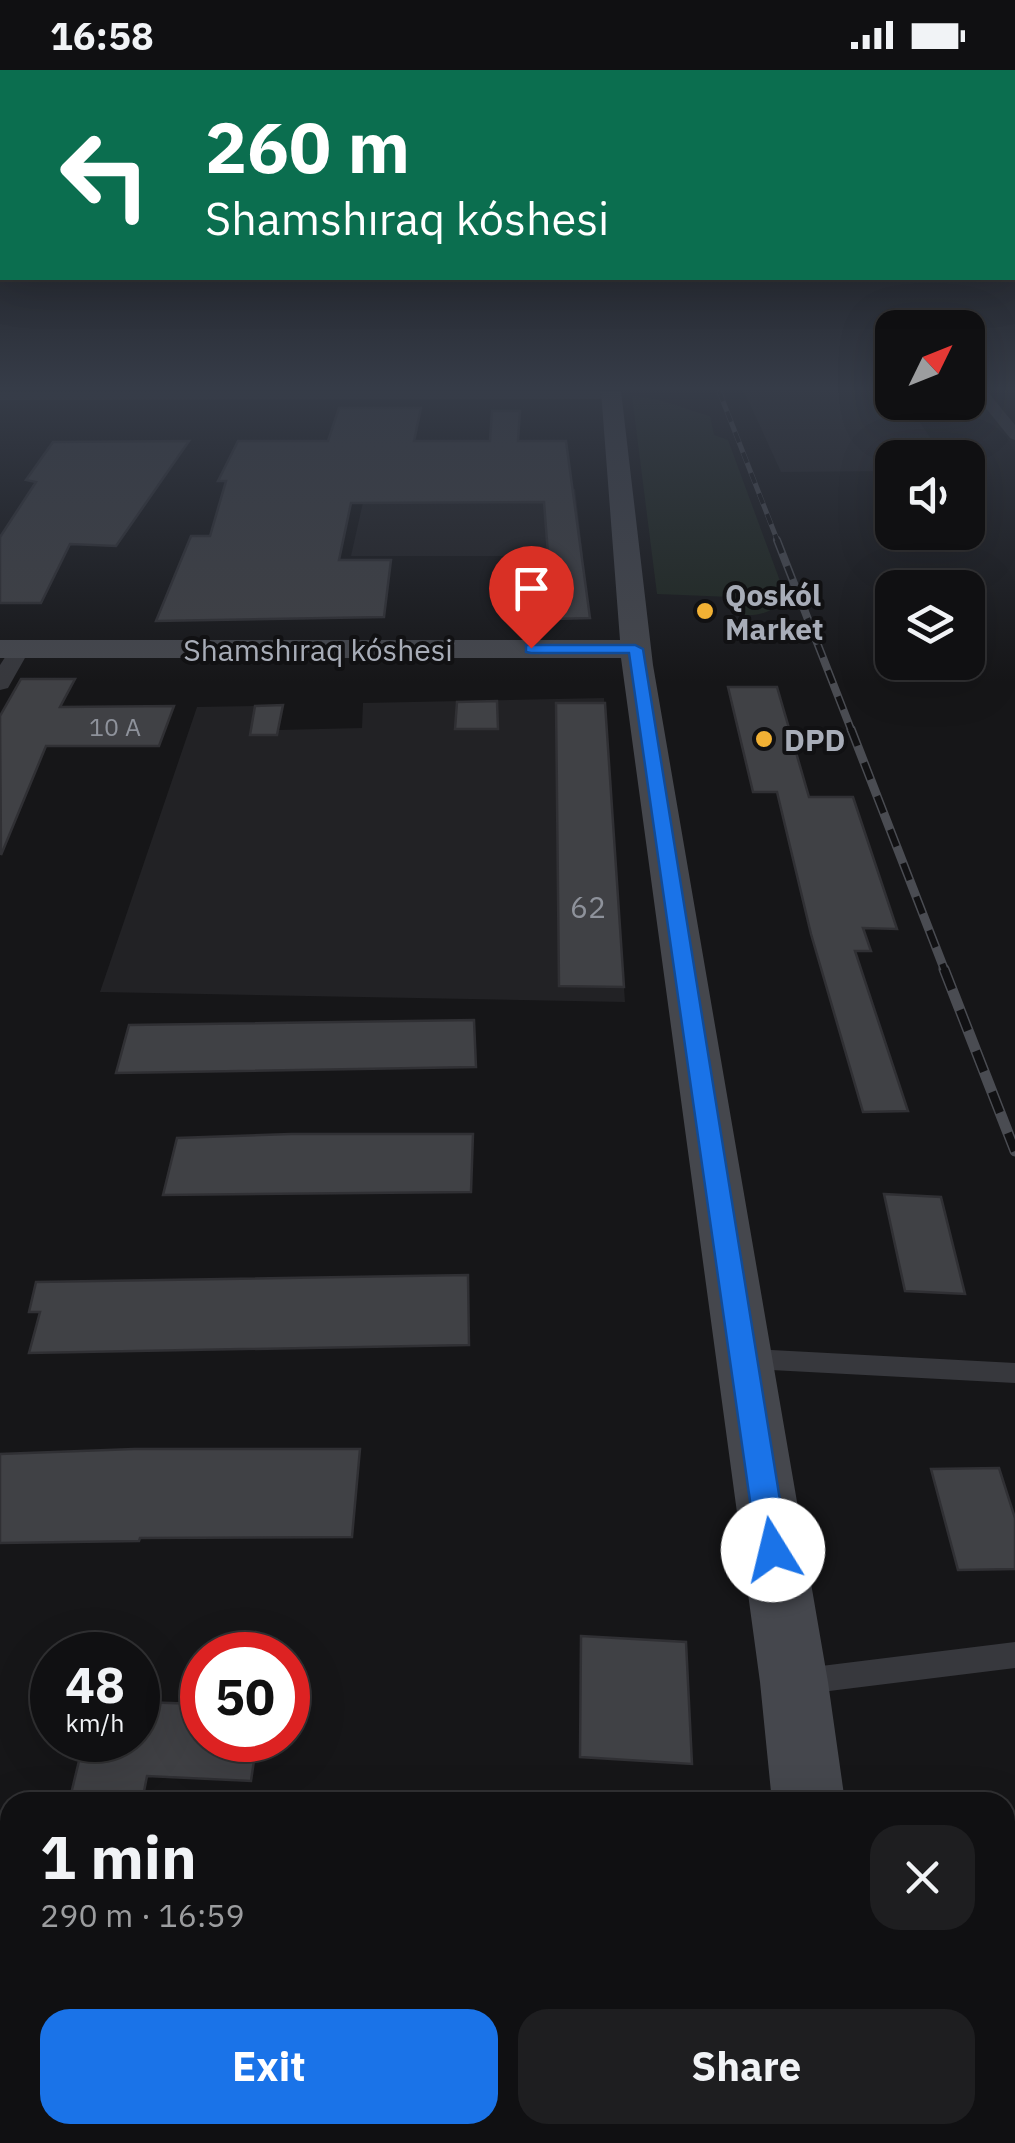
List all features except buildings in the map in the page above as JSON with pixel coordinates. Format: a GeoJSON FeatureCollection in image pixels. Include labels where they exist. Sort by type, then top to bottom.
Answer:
{"type":"FeatureCollection","features":[{"type":"Feature","properties":{"kind":"main road"},"geometry":{"type":"LineString","coordinates":[[620,488],[635,649],[808,1792]]}},
{"type":"Feature","properties":{"kind":"main road","name":"Shamshıraq kóshesi"},"geometry":{"type":"LineString","coordinates":[[10,649],[635,649]]}},
{"type":"Feature","properties":{"kind":"street"},"geometry":{"type":"LineString","coordinates":[[0,684],[10,649]]}},
{"type":"Feature","properties":{"kind":"lane"},"geometry":{"type":"LineString","coordinates":[[742,1358],[1015,1374]]}},
{"type":"Feature","properties":{"kind":"lane"},"geometry":{"type":"LineString","coordinates":[[794,1682],[1015,1655]]}},
{"type":"Feature","properties":{"kind":"shaded area"},"geometry":{"type":"Polygon","coordinates":[[[644,488],[746,488],[787,600],[767,612],[745,615],[744,603],[731,597],[657,594],[644,488]]]}},
{"type":"Feature","properties":{"kind":"shaded area"},"geometry":{"type":"Polygon","coordinates":[[[366,489],[575,489],[583,556],[351,556],[366,489]]]}},
{"type":"Feature","properties":{"kind":"shaded area"},"geometry":{"type":"Polygon","coordinates":[[[604,698],[625,1002],[100,992],[197,707],[255,706],[251,735],[277,735],[278,730],[362,728],[363,703],[604,698]]]}},
{"type":"Feature","properties":{"kind":"railway"},"geometry":{"type":"LineString","coordinates":[[757,488],[778,542]]}},
{"type":"Feature","properties":{"kind":"railway"},"geometry":{"type":"LineString","coordinates":[[777,540],[852,732]]}},
{"type":"Feature","properties":{"kind":"railway"},"geometry":{"type":"LineString","coordinates":[[851,729],[945,971]]}},
{"type":"Feature","properties":{"kind":"railway"},"geometry":{"type":"LineString","coordinates":[[944,969],[1015,1151]]}},
{"type":"Feature","properties":{"kind":"place","name":"Qoskól Market"},"geometry":{"type":"Point","coordinates":[705,611]}},
{"type":"Feature","properties":{"kind":"place","name":"DPD"},"geometry":{"type":"Point","coordinates":[764,739]}},
{"type":"Feature","properties":{"kind":"route"},"geometry":{"type":"LineString","coordinates":[[531,648],[635,649],[773,1550]]}}]}
